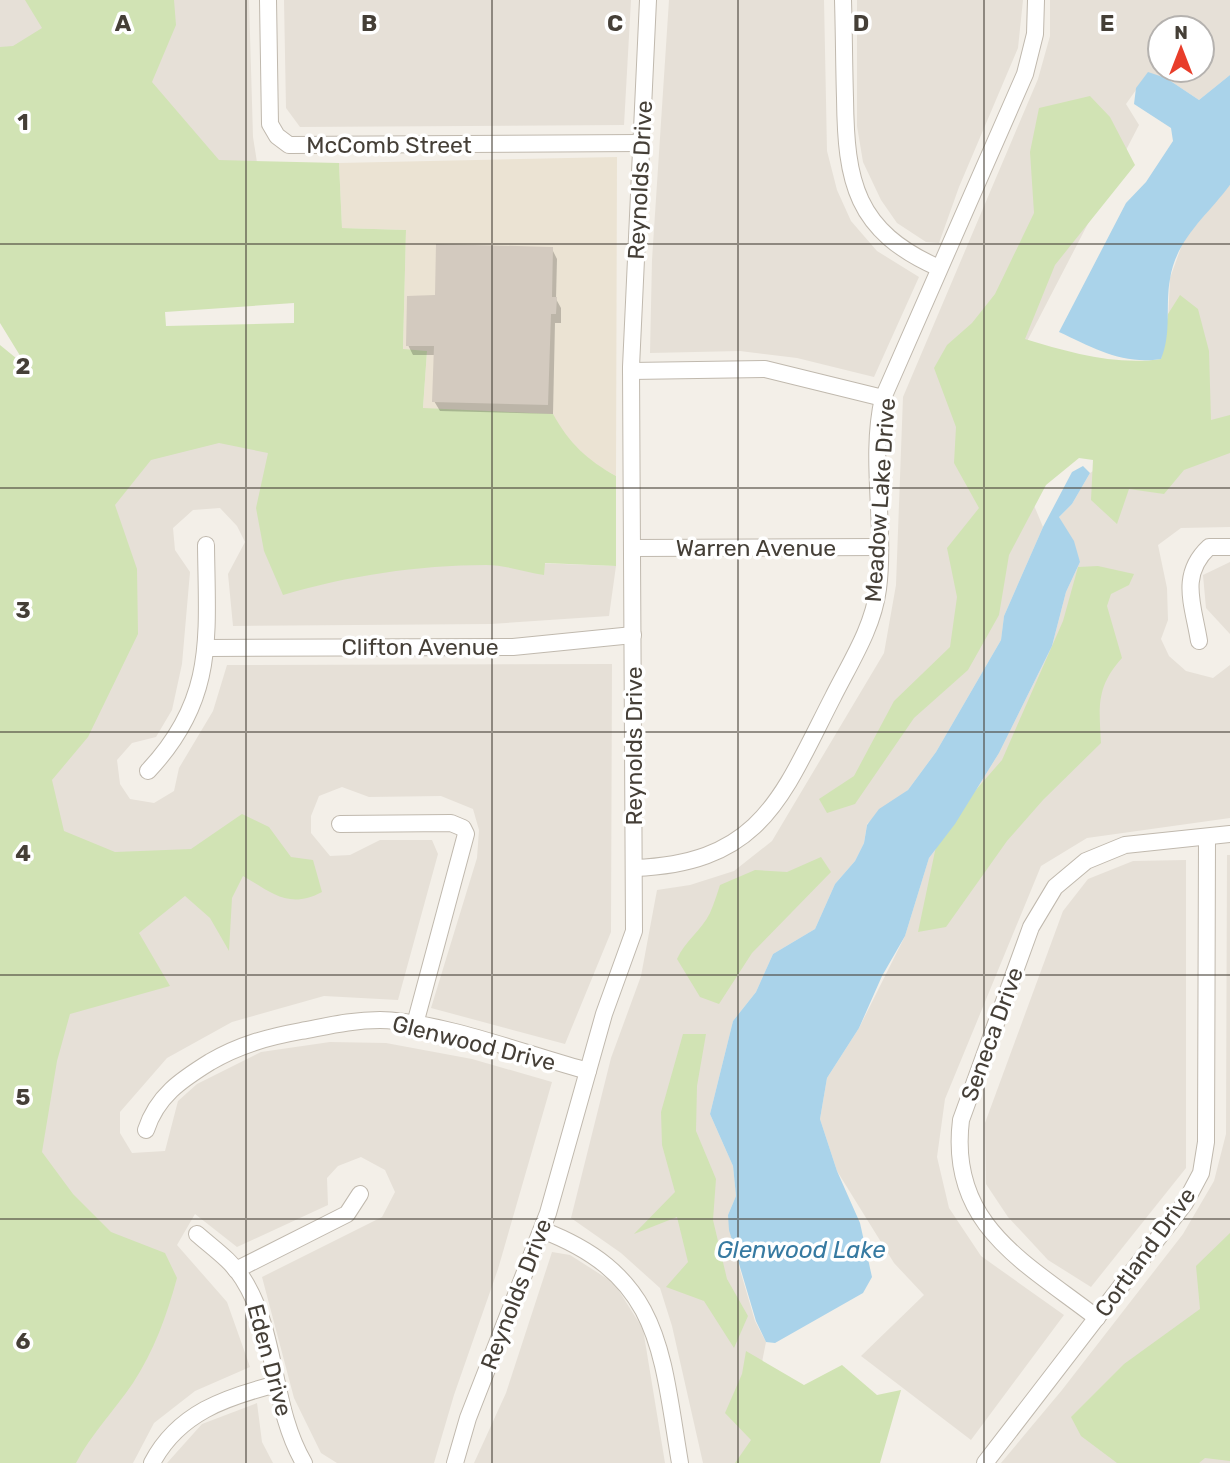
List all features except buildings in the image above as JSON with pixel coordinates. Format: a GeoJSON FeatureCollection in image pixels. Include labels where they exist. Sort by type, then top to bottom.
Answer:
{"type":"FeatureCollection","features":[{"type":"Feature","properties":{"kind":"street","name":"McComb Street"},"geometry":{"type":"LineString","coordinates":[[268,0],[270,124],[277,136],[289,145],[641,144]]}},
{"type":"Feature","properties":{"kind":"street","name":"Reynolds Drive"},"geometry":{"type":"LineString","coordinates":[[455,1463],[468,1418],[542,1230],[604,1014],[634,931],[631,371],[648,0]]}},
{"type":"Feature","properties":{"kind":"street"},"geometry":{"type":"LineString","coordinates":[[843,0],[845,141],[853,184],[862,203],[885,235],[904,250],[939,268]]}},
{"type":"Feature","properties":{"kind":"street","name":"Meadow Lake Drive"},"geometry":{"type":"LineString","coordinates":[[635,868],[680,865],[713,854],[742,838],[773,808],[872,616],[878,593],[879,425],[883,398],[1025,74],[1035,34],[1035,0]]}},
{"type":"Feature","properties":{"kind":"street"},"geometry":{"type":"LineString","coordinates":[[631,371],[765,369],[883,398]]}},
{"type":"Feature","properties":{"kind":"street"},"geometry":{"type":"LineString","coordinates":[[148,771],[184,724],[200,683],[207,648],[206,545]]}},
{"type":"Feature","properties":{"kind":"street","name":"Warren Avenue"},"geometry":{"type":"LineString","coordinates":[[632,548],[880,547]]}},
{"type":"Feature","properties":{"kind":"street"},"geometry":{"type":"LineString","coordinates":[[1199,641],[1189,579],[1194,561],[1209,547],[1230,547]]}},
{"type":"Feature","properties":{"kind":"street","name":"Clifton Avenue"},"geometry":{"type":"LineString","coordinates":[[207,648],[513,647],[633,635]]}},
{"type":"Feature","properties":{"kind":"street"},"geometry":{"type":"LineString","coordinates":[[340,824],[451,823],[457,824],[466,834],[415,1024]]}},
{"type":"Feature","properties":{"kind":"street","name":"Seneca Drive"},"geometry":{"type":"LineString","coordinates":[[1097,1318],[1010,1251],[981,1221],[963,1183],[959,1152],[961,1121],[1031,927],[1055,887],[1086,861],[1105,851],[1143,842],[1230,834]]}},
{"type":"Feature","properties":{"kind":"street","name":"Cortland Drive"},"geometry":{"type":"LineString","coordinates":[[985,1463],[1185,1203],[1201,1173],[1206,1142],[1207,836]]}},
{"type":"Feature","properties":{"kind":"street","name":"Glenwood Drive"},"geometry":{"type":"LineString","coordinates":[[146,1130],[153,1109],[165,1094],[217,1058],[251,1042],[355,1020],[415,1024],[588,1071]]}},
{"type":"Feature","properties":{"kind":"street"},"geometry":{"type":"LineString","coordinates":[[236,1270],[347,1214],[360,1194]]}},
{"type":"Feature","properties":{"kind":"street"},"geometry":{"type":"LineString","coordinates":[[542,1230],[582,1247],[601,1260],[633,1292],[645,1311],[662,1356],[680,1463]]}},
{"type":"Feature","properties":{"kind":"street","name":"Eden Drive"},"geometry":{"type":"LineString","coordinates":[[197,1234],[236,1270],[252,1294],[294,1446],[304,1463]]}},
{"type":"Feature","properties":{"kind":"street"},"geometry":{"type":"LineString","coordinates":[[152,1463],[169,1438],[201,1411],[220,1401],[277,1384]]}},
{"type":"Feature","properties":{"kind":"shaded area"},"geometry":{"type":"Polygon","coordinates":[[[0,0],[249,0],[253,137],[259,175],[0,180],[0,0]]]}},
{"type":"Feature","properties":{"kind":"shaded area"},"geometry":{"type":"Polygon","coordinates":[[[284,0],[631,0],[624,125],[300,127],[286,108],[284,0]]]}},
{"type":"Feature","properties":{"kind":"shaded area"},"geometry":{"type":"Polygon","coordinates":[[[669,0],[824,0],[827,151],[837,190],[851,221],[877,251],[919,277],[874,377],[797,358],[740,351],[650,353],[652,260],[669,0]]]}},
{"type":"Feature","properties":{"kind":"shaded area"},"geometry":{"type":"Polygon","coordinates":[[[857,0],[1023,0],[1018,48],[959,187],[939,243],[926,242],[897,223],[881,200],[863,162],[857,126],[857,0]]]}},
{"type":"Feature","properties":{"kind":"shaded area"},"geometry":{"type":"Polygon","coordinates":[[[1050,0],[1230,0],[1230,75],[1199,100],[1175,84],[1216,84],[1216,14],[1146,14],[1146,76],[1126,104],[1139,125],[993,407],[1043,527],[1004,616],[1001,640],[936,752],[908,790],[867,824],[864,843],[855,861],[835,884],[815,929],[773,954],[756,992],[733,1021],[710,1114],[733,1166],[736,1196],[728,1215],[755,1321],[766,1342],[762,1362],[799,1463],[703,1463],[672,1326],[660,1288],[621,1253],[571,1218],[611,1058],[641,976],[657,890],[690,885],[734,871],[772,841],[884,653],[896,585],[903,397],[1038,79],[1050,36],[1050,0]]]}},
{"type":"Feature","properties":{"kind":"shaded area"},"geometry":{"type":"Polygon","coordinates":[[[617,157],[616,476],[591,462],[567,439],[553,415],[423,409],[427,351],[403,350],[406,230],[342,228],[339,163],[617,157]]]}},
{"type":"Feature","properties":{"kind":"shaded area"},"geometry":{"type":"Polygon","coordinates":[[[1230,185],[1230,527],[1181,528],[1158,545],[1167,588],[1168,620],[1161,639],[1169,656],[1186,671],[1213,678],[1230,665],[1230,818],[1087,838],[1041,866],[945,1099],[937,1157],[949,1208],[981,1256],[1064,1315],[971,1440],[861,1356],[924,1295],[894,1263],[837,1171],[820,1119],[827,1078],[859,1028],[905,936],[929,858],[955,824],[999,753],[1052,646],[1066,592],[1080,562],[1059,517],[1072,504],[1090,473],[1140,441],[1167,345],[1170,278],[1184,239],[1230,185]]]}},
{"type":"Feature","properties":{"kind":"shaded area"},"geometry":{"type":"Polygon","coordinates":[[[60,421],[293,421],[292,554],[616,566],[609,616],[491,624],[233,626],[228,574],[245,542],[237,526],[220,508],[193,510],[173,528],[175,550],[190,572],[182,664],[172,710],[156,737],[132,743],[117,760],[120,784],[130,799],[154,803],[174,791],[179,768],[213,711],[227,665],[612,664],[611,932],[565,1044],[431,1008],[477,858],[479,830],[473,809],[441,796],[369,797],[342,787],[319,796],[311,816],[311,833],[330,856],[350,855],[380,840],[432,840],[438,854],[398,1000],[324,996],[232,1022],[167,1058],[120,1112],[120,1133],[132,1153],[165,1151],[178,1101],[197,1084],[261,1052],[330,1042],[386,1043],[472,1059],[552,1082],[498,1269],[454,1395],[434,1463],[337,1463],[321,1453],[294,1398],[262,1277],[382,1217],[395,1192],[385,1170],[361,1157],[338,1166],[327,1178],[328,1205],[237,1247],[195,1214],[177,1245],[227,1302],[250,1367],[195,1391],[154,1423],[133,1463],[38,1463],[7,839],[60,421]]]}},
{"type":"Feature","properties":{"kind":"shaded area"},"geometry":{"type":"Polygon","coordinates":[[[1230,562],[1230,634],[1206,608],[1203,575],[1230,562]]]}},
{"type":"Feature","properties":{"kind":"shaded area"},"geometry":{"type":"Polygon","coordinates":[[[1227,855],[1230,855],[1230,1463],[1001,1463],[1062,1390],[1183,1234],[1214,1181],[1226,1134],[1227,855]]]}},
{"type":"Feature","properties":{"kind":"shaded area"},"geometry":{"type":"Polygon","coordinates":[[[1186,860],[1186,1168],[1091,1287],[1048,1260],[1008,1217],[986,1184],[985,1123],[1063,911],[1088,879],[1133,861],[1186,860]]]}},
{"type":"Feature","properties":{"kind":"shaded area"},"geometry":{"type":"Polygon","coordinates":[[[552,1252],[570,1255],[614,1283],[643,1329],[665,1463],[474,1463],[506,1393],[552,1252]]]}},
{"type":"Feature","properties":{"kind":"shaded area"},"geometry":{"type":"Polygon","coordinates":[[[257,1403],[262,1442],[273,1463],[167,1463],[202,1424],[257,1403]]]}},
{"type":"Feature","properties":{"kind":"green space"},"geometry":{"type":"Polygon","coordinates":[[[25,0],[174,0],[176,25],[152,82],[219,160],[339,163],[342,228],[406,230],[403,349],[427,351],[423,408],[553,414],[580,450],[616,476],[616,566],[545,563],[544,575],[493,565],[409,569],[332,582],[283,595],[264,551],[256,508],[268,453],[219,443],[151,460],[115,505],[137,569],[138,634],[88,737],[52,780],[64,831],[115,852],[191,849],[242,814],[269,827],[291,857],[313,860],[322,892],[310,897],[289,899],[271,893],[243,876],[232,898],[229,951],[210,918],[185,896],[139,933],[170,986],[70,1014],[57,1061],[42,1152],[73,1194],[111,1232],[165,1253],[177,1278],[159,1332],[141,1371],[76,1463],[0,1463],[0,345],[27,367],[0,323],[0,47],[13,46],[42,28],[25,0]],[[294,303],[165,312],[166,326],[294,323],[294,303]]]}},
{"type":"Feature","properties":{"kind":"green space"},"geometry":{"type":"Polygon","coordinates":[[[1090,96],[1110,117],[1135,165],[1055,265],[1025,339],[1075,353],[1110,359],[1161,359],[1168,314],[1180,295],[1198,309],[1209,351],[1211,420],[1230,415],[1230,453],[1184,470],[1164,494],[1129,489],[1117,524],[1091,500],[1093,460],[1079,458],[1046,485],[1009,555],[999,615],[968,670],[914,718],[855,804],[827,813],[819,799],[854,776],[894,701],[950,647],[957,597],[947,548],[979,508],[954,463],[956,427],[934,368],[947,345],[972,323],[995,294],[1034,213],[1030,152],[1039,108],[1090,96]]]}},
{"type":"Feature","properties":{"kind":"green space"},"geometry":{"type":"Polygon","coordinates":[[[1098,566],[1134,574],[1129,585],[1111,594],[1107,606],[1122,658],[1103,688],[1101,743],[1043,800],[1007,841],[946,927],[918,932],[939,832],[1002,760],[1063,621],[1078,567],[1098,566]]]}},
{"type":"Feature","properties":{"kind":"green space"},"geometry":{"type":"Polygon","coordinates":[[[821,857],[831,872],[752,953],[719,1004],[700,997],[677,959],[706,919],[720,885],[755,870],[787,872],[821,857]]]}},
{"type":"Feature","properties":{"kind":"green space"},"geometry":{"type":"Polygon","coordinates":[[[683,1034],[706,1034],[697,1086],[696,1131],[716,1179],[713,1220],[727,1279],[748,1316],[734,1348],[704,1301],[666,1287],[688,1262],[677,1217],[634,1234],[675,1192],[662,1145],[661,1112],[683,1034]]]}},
{"type":"Feature","properties":{"kind":"green space"},"geometry":{"type":"Polygon","coordinates":[[[1230,1233],[1230,1461],[1205,1458],[1199,1463],[1117,1463],[1081,1436],[1071,1417],[1124,1364],[1200,1309],[1196,1266],[1230,1233]]]}},
{"type":"Feature","properties":{"kind":"green space"},"geometry":{"type":"Polygon","coordinates":[[[746,1351],[804,1385],[842,1365],[877,1395],[901,1390],[880,1463],[735,1463],[751,1440],[725,1413],[742,1374],[746,1351]]]}},
{"type":"Feature","properties":{"kind":"water"},"geometry":{"type":"Polygon","coordinates":[[[1146,75],[1146,84],[1175,84],[1199,100],[1230,75],[1230,185],[1179,252],[1170,279],[1164,349],[1161,359],[1147,360],[1108,354],[1059,332],[1126,203],[1146,182],[1173,141],[1171,128],[1134,104],[1136,88],[1146,75]]]}},
{"type":"Feature","properties":{"kind":"water","name":"Glenwood Lake"},"geometry":{"type":"Polygon","coordinates":[[[1083,466],[1090,473],[1072,504],[1059,517],[1074,541],[1080,562],[1066,592],[1052,646],[999,753],[955,824],[929,858],[905,936],[882,976],[859,1028],[827,1078],[820,1119],[837,1171],[860,1223],[872,1277],[863,1293],[775,1343],[766,1342],[756,1321],[729,1230],[728,1215],[736,1196],[733,1166],[710,1114],[733,1021],[756,992],[773,954],[815,929],[835,884],[855,861],[864,843],[867,825],[879,809],[908,790],[936,752],[1001,640],[1004,616],[1043,527],[1072,472],[1083,466]]]}}]}
